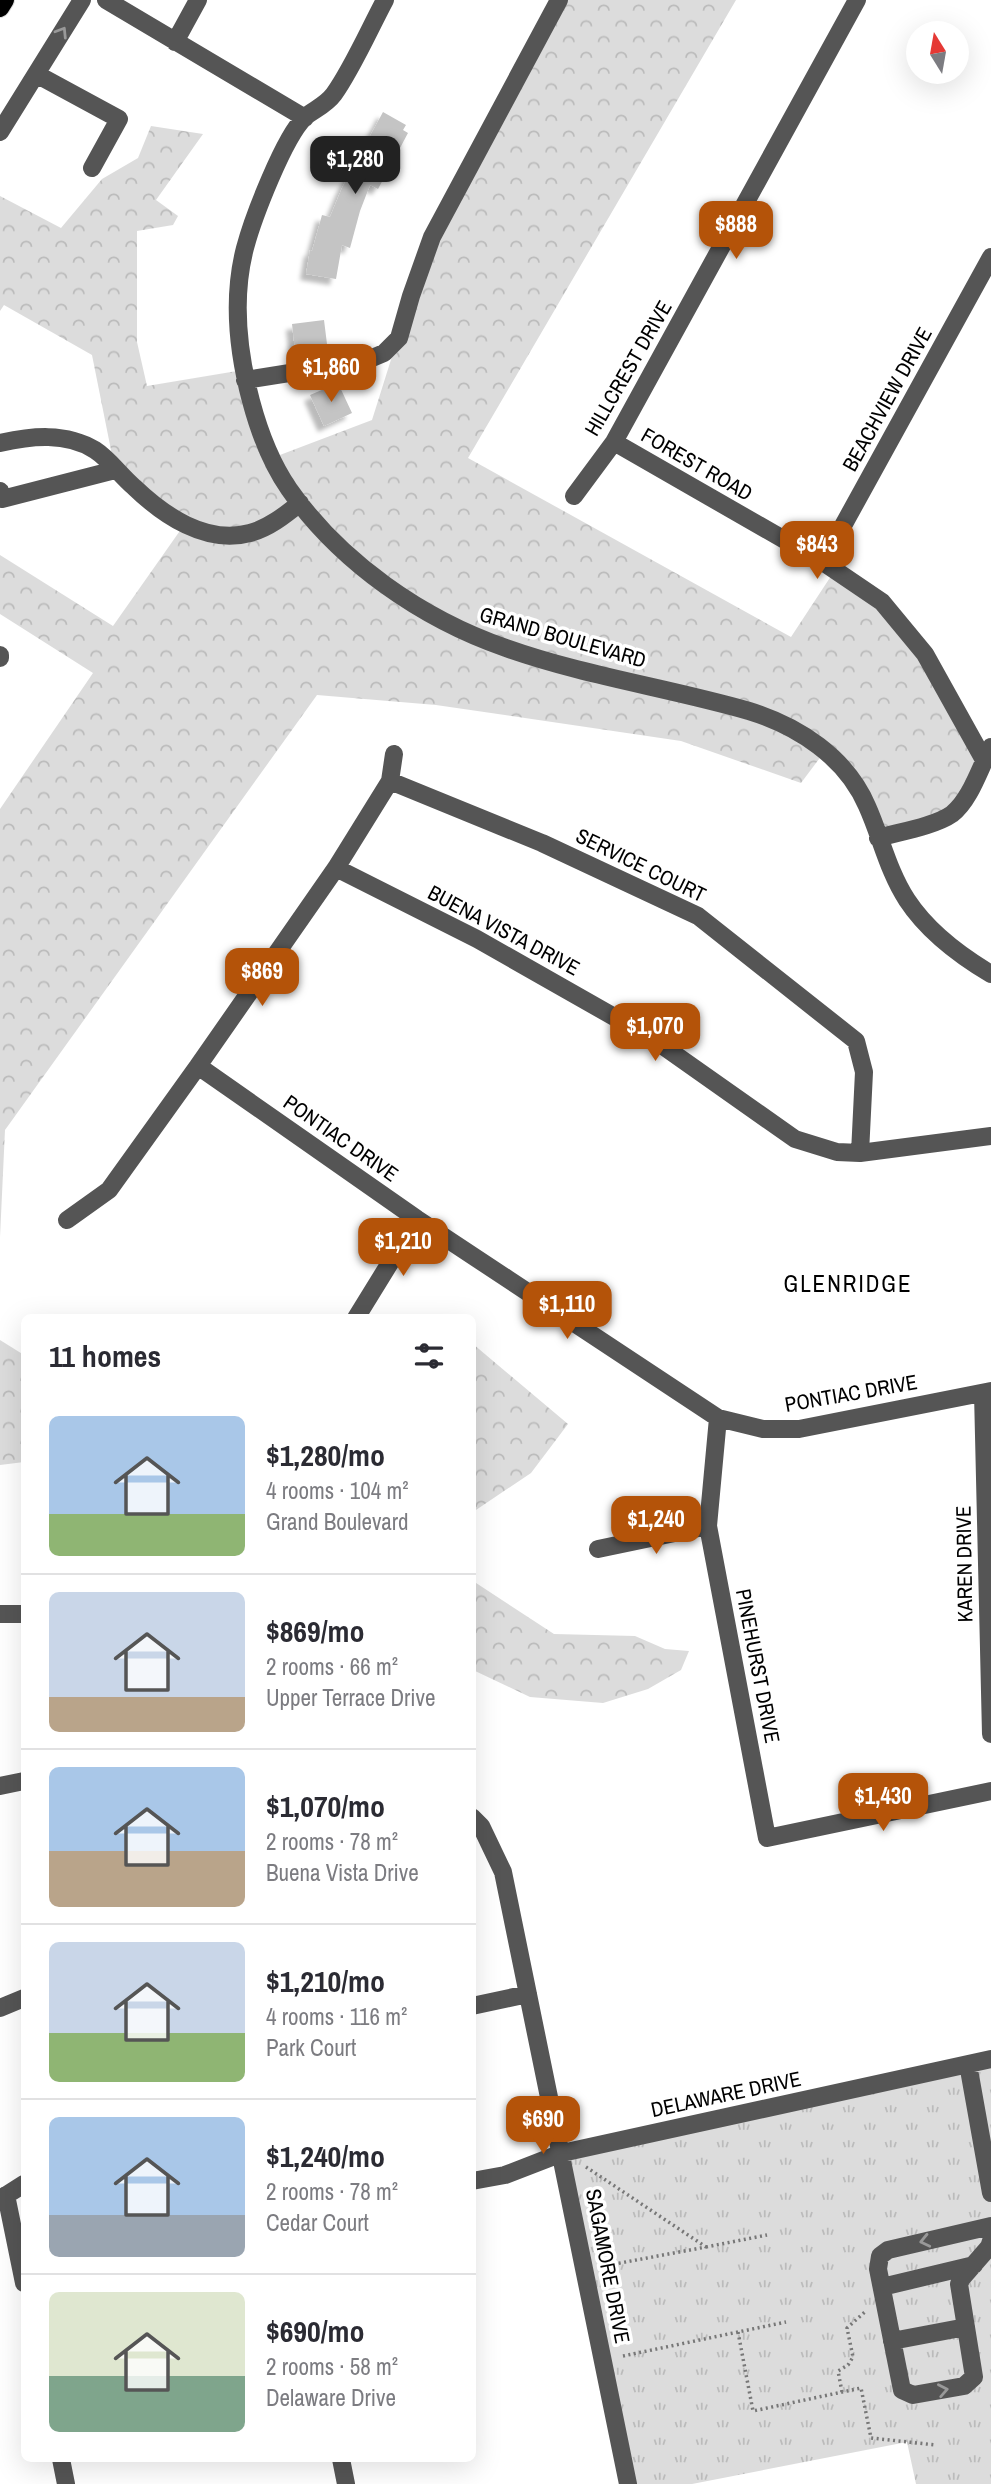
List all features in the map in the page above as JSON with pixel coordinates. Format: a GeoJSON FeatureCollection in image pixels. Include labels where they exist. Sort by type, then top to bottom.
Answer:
{"type":"FeatureCollection","features":[{"type":"Feature","properties":{"kind":"main road"},"geometry":{"type":"LineString","coordinates":[[0,8],[5,0]]}},
{"type":"Feature","properties":{"kind":"street"},"geometry":{"type":"LineString","coordinates":[[0,131],[82,0]]}},
{"type":"Feature","properties":{"kind":"street"},"geometry":{"type":"LineString","coordinates":[[106,0],[305,118]]}},
{"type":"Feature","properties":{"kind":"street"},"geometry":{"type":"LineString","coordinates":[[174,42],[198,0]]}},
{"type":"Feature","properties":{"kind":"street","name":"GRAND BOULEVARD"},"geometry":{"type":"LineString","coordinates":[[385,0],[335,92],[323,107],[305,118],[290,140],[268,185],[245,249],[240,281],[238,330],[246,380],[255,416],[272,458],[289,488],[332,538],[372,574],[422,609],[466,632],[506,648],[578,669],[749,711],[774,719],[800,732],[825,751],[851,779],[867,805],[894,878],[925,924],[960,955],[991,974]]}},
{"type":"Feature","properties":{"kind":"street"},"geometry":{"type":"LineString","coordinates":[[246,380],[365,360],[384,353],[399,338],[432,237],[559,0]]}},
{"type":"Feature","properties":{"kind":"street","name":"HILLCREST DRIVE"},"geometry":{"type":"LineString","coordinates":[[574,496],[614,442],[857,0]]}},
{"type":"Feature","properties":{"kind":"street"},"geometry":{"type":"LineString","coordinates":[[36,74],[119,118],[92,168]]}},
{"type":"Feature","properties":{"kind":"street","name":"BEACHVIEW DRIVE"},"geometry":{"type":"LineString","coordinates":[[823,562],[991,257]]}},
{"type":"Feature","properties":{"kind":"street"},"geometry":{"type":"LineString","coordinates":[[0,443],[31,436],[74,441],[94,449],[167,516],[209,532],[248,534],[271,524],[300,503]]}},
{"type":"Feature","properties":{"kind":"street","name":"FOREST ROAD"},"geometry":{"type":"LineString","coordinates":[[614,442],[823,562],[882,602],[925,654],[987,753]]}},
{"type":"Feature","properties":{"kind":"street"},"geometry":{"type":"LineString","coordinates":[[0,491],[2,499],[115,470]]}},
{"type":"Feature","properties":{"kind":"street"},"geometry":{"type":"LineString","coordinates":[[878,838],[952,814],[965,798],[987,753]]}},
{"type":"Feature","properties":{"kind":"street"},"geometry":{"type":"LineString","coordinates":[[67,1220],[109,1190],[198,1066],[336,867],[390,780],[394,754]]}},
{"type":"Feature","properties":{"kind":"street","name":"SERVICE COURT"},"geometry":{"type":"LineString","coordinates":[[390,780],[542,843],[698,916],[856,1041],[864,1072],[860,1153]]}},
{"type":"Feature","properties":{"kind":"street","name":"BUENA VISTA DRIVE"},"geometry":{"type":"LineString","coordinates":[[336,867],[477,939],[653,1039],[795,1139],[837,1152],[860,1153],[991,1136]]}},
{"type":"Feature","properties":{"kind":"street","name":"PONTIAC DRIVE"},"geometry":{"type":"LineString","coordinates":[[198,1066],[418,1219],[718,1418],[763,1429],[799,1429],[987,1392]]}},
{"type":"Feature","properties":{"kind":"street"},"geometry":{"type":"LineString","coordinates":[[359,1314],[418,1219]]}},
{"type":"Feature","properties":{"kind":"street","name":"KAREN DRIVE"},"geometry":{"type":"LineString","coordinates":[[987,1392],[991,1734]]}},
{"type":"Feature","properties":{"kind":"street","name":"PINEHURST DRIVE"},"geometry":{"type":"LineString","coordinates":[[718,1418],[708,1526],[767,1838],[991,1791]]}},
{"type":"Feature","properties":{"kind":"street"},"geometry":{"type":"LineString","coordinates":[[598,1549],[708,1526]]}},
{"type":"Feature","properties":{"kind":"street"},"geometry":{"type":"LineString","coordinates":[[0,1614],[21,1614]]}},
{"type":"Feature","properties":{"kind":"street"},"geometry":{"type":"LineString","coordinates":[[0,1786],[21,1782]]}},
{"type":"Feature","properties":{"kind":"street","name":"SAGAMORE DRIVE"},"geometry":{"type":"LineString","coordinates":[[476,1821],[503,1872],[628,2484]]}},
{"type":"Feature","properties":{"kind":"street"},"geometry":{"type":"LineString","coordinates":[[476,2005],[528,1994]]}},
{"type":"Feature","properties":{"kind":"street"},"geometry":{"type":"LineString","coordinates":[[0,2008],[21,1999]]}},
{"type":"Feature","properties":{"kind":"street","name":"DELAWARE DRIVE"},"geometry":{"type":"LineString","coordinates":[[476,2180],[505,2175],[562,2153],[991,2059]]}},
{"type":"Feature","properties":{"kind":"street"},"geometry":{"type":"LineString","coordinates":[[968,2064],[991,2193]]}},
{"type":"Feature","properties":{"kind":"street"},"geometry":{"type":"LineString","coordinates":[[21,2186],[3,2197],[21,2271]]}},
{"type":"Feature","properties":{"kind":"street"},"geometry":{"type":"LineString","coordinates":[[991,2226],[888,2250],[880,2256],[878,2295],[892,2341],[902,2390],[913,2395],[964,2386],[974,2377],[959,2284],[991,2241]]}},
{"type":"Feature","properties":{"kind":"street"},"geometry":{"type":"LineString","coordinates":[[878,2295],[974,2265]]}},
{"type":"Feature","properties":{"kind":"street"},"geometry":{"type":"LineString","coordinates":[[892,2341],[966,2327]]}},
{"type":"Feature","properties":{"kind":"street"},"geometry":{"type":"LineString","coordinates":[[62,2462],[66,2484]]}},
{"type":"Feature","properties":{"kind":"street"},"geometry":{"type":"LineString","coordinates":[[342,2462],[346,2484]]}},
{"type":"Feature","properties":{"kind":"path"},"geometry":{"type":"LineString","coordinates":[[584,2165],[706,2247]]}},
{"type":"Feature","properties":{"kind":"path"},"geometry":{"type":"LineString","coordinates":[[604,2266],[767,2235]]}},
{"type":"Feature","properties":{"kind":"path"},"geometry":{"type":"LineString","coordinates":[[842,2392],[838,2371],[848,2365],[853,2357],[847,2328],[878,2295]]}},
{"type":"Feature","properties":{"kind":"path"},"geometry":{"type":"LineString","coordinates":[[623,2356],[786,2322]]}},
{"type":"Feature","properties":{"kind":"path"},"geometry":{"type":"LineString","coordinates":[[738,2332],[753,2411],[861,2388],[872,2438],[936,2445]]}},
{"type":"Feature","properties":{"kind":"green space"},"geometry":{"type":"Polygon","coordinates":[[[559,0],[736,0],[468,458],[791,637],[835,570],[882,602],[984,760],[952,814],[878,838],[825,751],[801,783],[681,741],[436,705],[317,695],[5,1130],[0,1237],[0,809],[93,673],[0,614],[0,555],[113,626],[184,525],[115,470],[92,355],[4,305],[0,311],[0,196],[61,228],[102,179],[138,158],[151,126],[203,134],[156,200],[178,216],[173,225],[137,231],[137,342],[147,386],[243,370],[272,458],[372,420],[411,296],[559,0]]]}},
{"type":"Feature","properties":{"kind":"green space"},"geometry":{"type":"Polygon","coordinates":[[[0,1340],[21,1353],[21,1462],[0,1465],[0,1340]]]}},
{"type":"Feature","properties":{"kind":"green space"},"geometry":{"type":"Polygon","coordinates":[[[476,1347],[568,1424],[531,1473],[476,1510],[476,1347]]]}},
{"type":"Feature","properties":{"kind":"green space"},"geometry":{"type":"Polygon","coordinates":[[[476,1583],[554,1634],[635,1636],[665,1649],[689,1651],[681,1670],[648,1689],[603,1703],[530,1697],[476,1671],[476,1583]]]}},
{"type":"Feature","properties":{"kind":"green space"},"geometry":{"type":"Polygon","coordinates":[[[991,2059],[991,2484],[916,2484],[907,2442],[692,2484],[628,2484],[562,2153],[991,2059]]]}},
{"type":"Feature","properties":{"kind":"building"},"geometry":{"type":"Polygon","coordinates":[[[383,112],[406,125],[403,130],[408,133],[378,189],[370,185],[350,248],[342,245],[336,279],[306,274],[310,250],[312,251],[322,215],[330,217],[342,188],[383,112]]]}},
{"type":"Feature","properties":{"kind":"building"},"geometry":{"type":"Polygon","coordinates":[[[324,320],[328,352],[304,355],[303,349],[295,350],[292,324],[324,320]]]}},
{"type":"Feature","properties":{"kind":"building"},"geometry":{"type":"Polygon","coordinates":[[[338,383],[352,413],[324,426],[310,395],[338,383]]]}},
{"type":"Feature","properties":{"kind":"district","name":"GLENRIDGE"},"geometry":{"type":"Point","coordinates":[848,1283]}}]}
